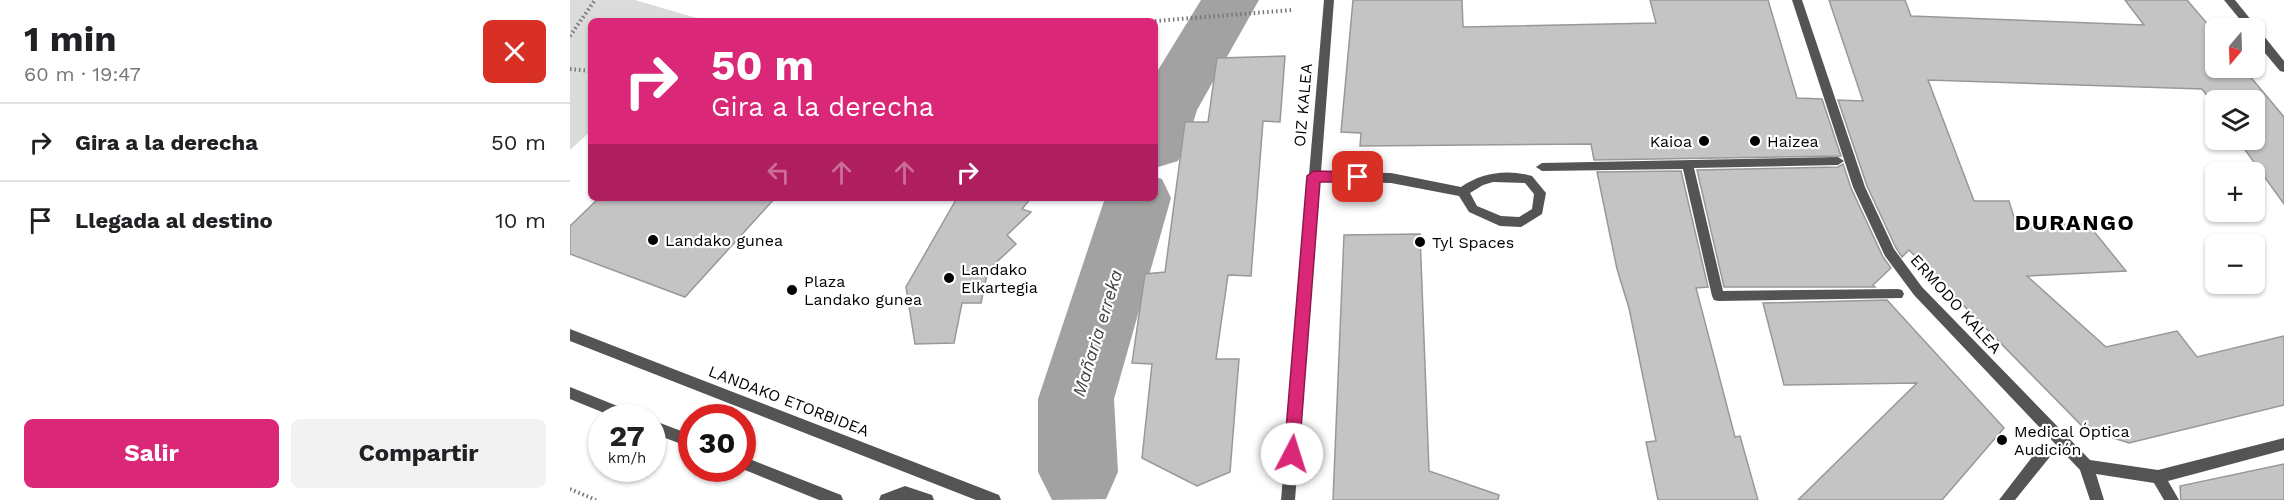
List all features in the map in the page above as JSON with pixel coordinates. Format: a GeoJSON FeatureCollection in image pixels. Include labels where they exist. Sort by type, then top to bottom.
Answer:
{"type":"FeatureCollection","features":[{"type":"Feature","properties":{"kind":"street","name":"OIZ KALEA"},"geometry":{"type":"LineString","coordinates":[[1288,500],[1329,0]]}},
{"type":"Feature","properties":{"kind":"street","name":"ERMODO KALEA"},"geometry":{"type":"LineString","coordinates":[[1797,0],[1859,187],[1889,252],[1918,291],[2086,466]]}},
{"type":"Feature","properties":{"kind":"street"},"geometry":{"type":"LineString","coordinates":[[2229,0],[2243,18]]}},
{"type":"Feature","properties":{"kind":"street"},"geometry":{"type":"LineString","coordinates":[[2265,45],[2284,68]]}},
{"type":"Feature","properties":{"kind":"street"},"geometry":{"type":"LineString","coordinates":[[1542,166],[1838,161]]}},
{"type":"Feature","properties":{"kind":"street"},"geometry":{"type":"LineString","coordinates":[[1687,163],[1718,296],[1898,294]]}},
{"type":"Feature","properties":{"kind":"street"},"geometry":{"type":"LineString","coordinates":[[1314,176],[1391,178],[1463,192],[1473,209],[1500,221],[1521,222],[1538,211],[1540,193],[1528,179],[1501,176],[1477,180],[1463,192]]}},
{"type":"Feature","properties":{"kind":"street","name":"LANDAKO ETORBIDEA"},"geometry":{"type":"LineString","coordinates":[[570,335],[994,500]]}},
{"type":"Feature","properties":{"kind":"street"},"geometry":{"type":"LineString","coordinates":[[570,393],[598,404]]}},
{"type":"Feature","properties":{"kind":"street"},"geometry":{"type":"LineString","coordinates":[[2097,500],[2086,466],[2158,477],[2284,444]]}},
{"type":"Feature","properties":{"kind":"street"},"geometry":{"type":"LineString","coordinates":[[2006,500],[2044,453]]}},
{"type":"Feature","properties":{"kind":"street"},"geometry":{"type":"LineString","coordinates":[[756,468],[836,500]]}},
{"type":"Feature","properties":{"kind":"street"},"geometry":{"type":"LineString","coordinates":[[2158,477],[2172,500]]}},
{"type":"Feature","properties":{"kind":"street"},"geometry":{"type":"LineString","coordinates":[[886,500],[905,493],[927,500]]}},
{"type":"Feature","properties":{"kind":"path"},"geometry":{"type":"LineString","coordinates":[[570,36],[595,0]]}},
{"type":"Feature","properties":{"kind":"path"},"geometry":{"type":"LineString","coordinates":[[1158,21],[1292,10]]}},
{"type":"Feature","properties":{"kind":"path"},"geometry":{"type":"LineString","coordinates":[[570,69],[588,71]]}},
{"type":"Feature","properties":{"kind":"path"},"geometry":{"type":"LineString","coordinates":[[570,489],[596,500]]}},
{"type":"Feature","properties":{"kind":"shaded area"},"geometry":{"type":"Polygon","coordinates":[[[570,0],[635,0],[697,18],[588,18],[588,134],[570,150],[570,0]]]}},
{"type":"Feature","properties":{"kind":"building"},"geometry":{"type":"Polygon","coordinates":[[[1353,0],[1462,0],[1463,27],[1656,23],[1650,0],[1768,0],[1797,98],[1822,99],[1841,156],[1594,160],[1591,144],[1360,146],[1361,133],[1341,132],[1353,0]]]}},
{"type":"Feature","properties":{"kind":"building"},"geometry":{"type":"Polygon","coordinates":[[[1829,0],[1905,0],[1911,16],[2144,25],[2125,0],[2187,0],[2205,21],[2205,78],[2251,78],[2261,90],[2205,90],[2205,93],[2202,89],[1928,80],[1974,201],[2009,201],[2016,224],[2088,224],[2126,271],[2027,276],[2106,347],[2177,331],[2197,357],[2284,336],[2284,405],[2129,443],[2085,429],[1909,250],[1902,257],[1867,186],[1838,100],[1863,101],[1829,0]]]}},
{"type":"Feature","properties":{"kind":"building"},"geometry":{"type":"Polygon","coordinates":[[[1285,56],[1280,122],[1263,121],[1251,276],[1228,275],[1216,359],[1239,359],[1230,472],[1197,486],[1142,458],[1152,364],[1132,363],[1145,274],[1165,272],[1185,122],[1208,122],[1217,58],[1285,56]]]}},
{"type":"Feature","properties":{"kind":"building"},"geometry":{"type":"Polygon","coordinates":[[[2265,94],[2284,117],[2284,204],[2265,178],[2265,162],[2254,162],[2245,150],[2265,150],[2265,94]]]}},
{"type":"Feature","properties":{"kind":"building"},"geometry":{"type":"Polygon","coordinates":[[[1843,164],[1851,188],[1883,257],[1891,268],[1873,285],[1875,287],[1724,287],[1697,170],[1838,167],[1843,164]]]}},
{"type":"Feature","properties":{"kind":"building"},"geometry":{"type":"Polygon","coordinates":[[[1681,171],[1708,287],[1696,288],[1735,437],[1740,436],[1758,500],[1658,500],[1646,442],[1656,441],[1629,308],[1617,269],[1597,172],[1681,171]]]}},
{"type":"Feature","properties":{"kind":"building","name":"Landako gunea"},"geometry":{"type":"Polygon","coordinates":[[[596,201],[772,201],[685,297],[570,254],[570,226],[596,201]]]}},
{"type":"Feature","properties":{"kind":"building","name":"Landako Elkartegia"},"geometry":{"type":"Polygon","coordinates":[[[955,201],[1029,201],[1022,209],[1031,212],[1007,235],[1016,244],[988,270],[981,303],[962,303],[954,343],[915,344],[906,287],[955,201]]]}},
{"type":"Feature","properties":{"kind":"building"},"geometry":{"type":"Polygon","coordinates":[[[1420,234],[1429,471],[1499,495],[1498,500],[1333,500],[1344,235],[1420,234]]]}},
{"type":"Feature","properties":{"kind":"building"},"geometry":{"type":"Polygon","coordinates":[[[1887,300],[2004,428],[1942,500],[1798,500],[1917,383],[1784,385],[1763,303],[1887,300]]]}},
{"type":"Feature","properties":{"kind":"building"},"geometry":{"type":"Polygon","coordinates":[[[2284,464],[2284,500],[2181,500],[2180,486],[2284,464]]]}},
{"type":"Feature","properties":{"kind":"waterway","name":"Mañaria erreka"},"geometry":{"type":"LineString","coordinates":[[1158,134],[1166,109],[1230,0]]}},
{"type":"Feature","properties":{"kind":"waterway","name":"Mañaria erreka"},"geometry":{"type":"LineString","coordinates":[[1078,472],[1076,399],[1137,201]]}},
{"type":"Feature","properties":{"kind":"place","name":"Kaioa"},"geometry":{"type":"Point","coordinates":[1704,141]}},
{"type":"Feature","properties":{"kind":"place","name":"Haizea"},"geometry":{"type":"Point","coordinates":[1755,141]}},
{"type":"Feature","properties":{"kind":"place","name":"Landako gunea"},"geometry":{"type":"Point","coordinates":[653,240]}},
{"type":"Feature","properties":{"kind":"place","name":"Tyl Spaces"},"geometry":{"type":"Point","coordinates":[1420,242]}},
{"type":"Feature","properties":{"kind":"place","name":"Landako Elkartegia"},"geometry":{"type":"Point","coordinates":[949,278]}},
{"type":"Feature","properties":{"kind":"place","name":"Plaza Landako gunea"},"geometry":{"type":"Point","coordinates":[792,290]}},
{"type":"Feature","properties":{"kind":"place","name":"Medical Óptica Audición"},"geometry":{"type":"Point","coordinates":[2002,440]}},
{"type":"Feature","properties":{"kind":"district","name":"DURANGO"},"geometry":{"type":"Point","coordinates":[2075,222]}},
{"type":"Feature","properties":{"kind":"route"},"geometry":{"type":"LineString","coordinates":[[1292,454],[1314,176],[1358,177]]}}]}
